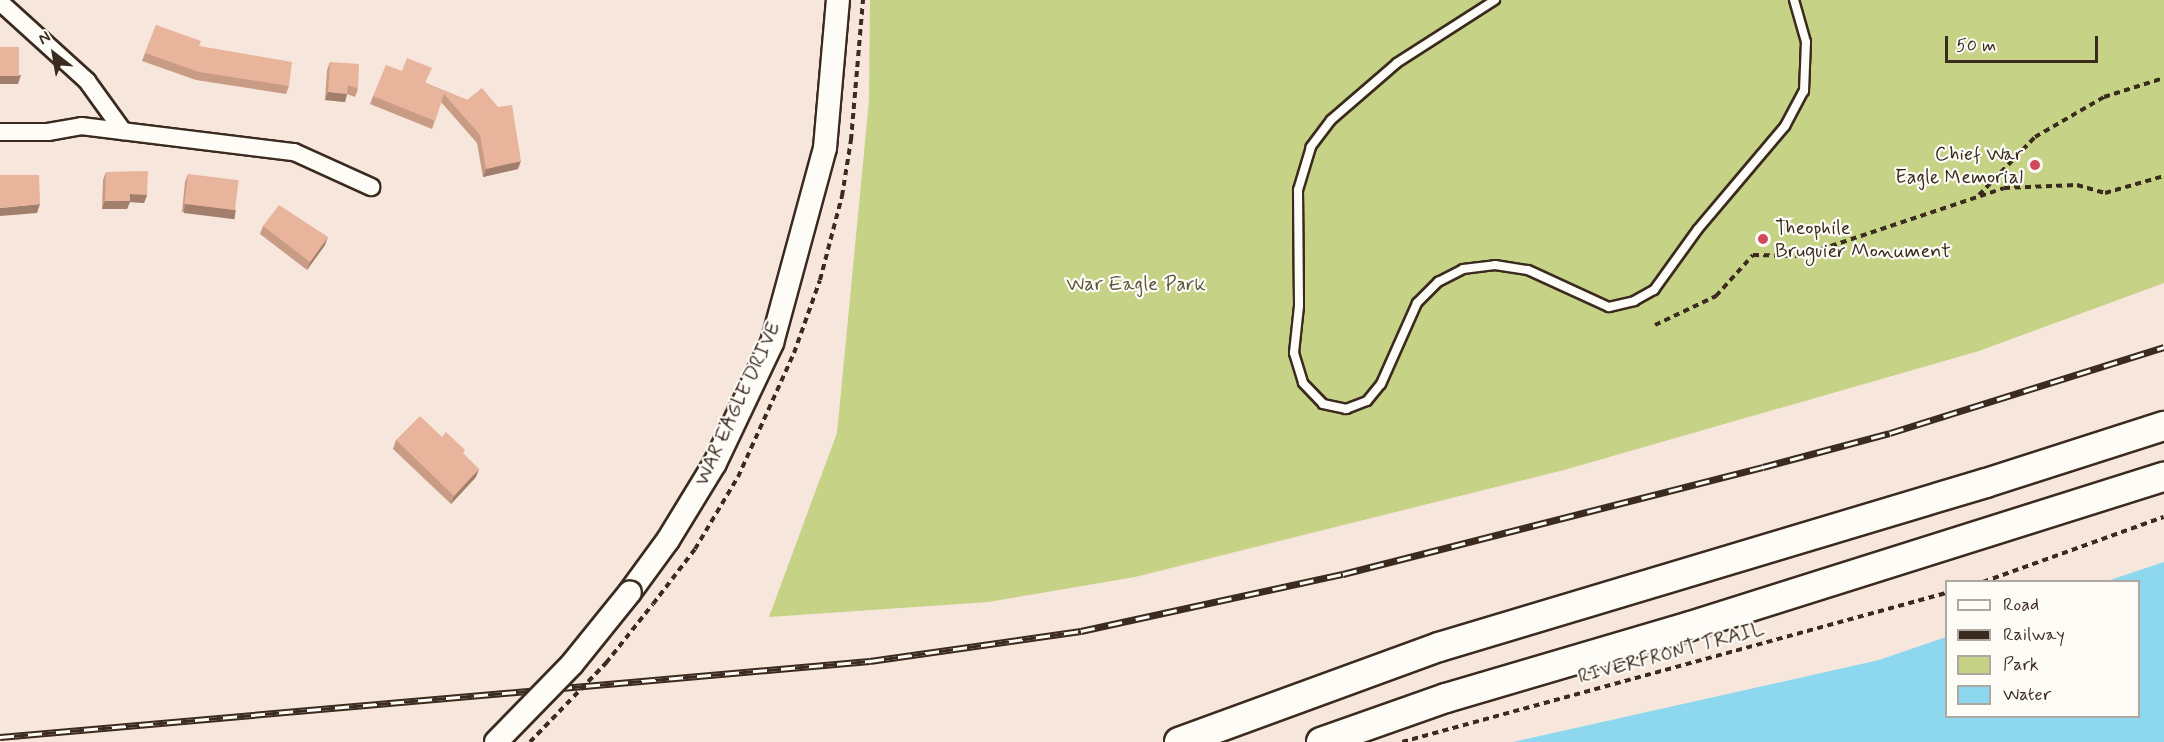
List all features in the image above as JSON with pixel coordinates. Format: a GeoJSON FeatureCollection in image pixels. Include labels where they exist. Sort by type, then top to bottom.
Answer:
{"type":"FeatureCollection","features":[{"type":"Feature","properties":{"kind":"highway"},"geometry":{"type":"LineString","coordinates":[[1179,742],[1242,716],[1439,647],[1647,587],[2164,426]]}},
{"type":"Feature","properties":{"kind":"highway"},"geometry":{"type":"LineString","coordinates":[[1322,742],[1446,698],[1690,626],[2164,477]]}},
{"type":"Feature","properties":{"kind":"main road","name":"WAR EAGLE DRIVE"},"geometry":{"type":"LineString","coordinates":[[496,742],[573,664],[668,540],[715,462],[772,343],[825,148],[838,0]]}},
{"type":"Feature","properties":{"kind":"street"},"geometry":{"type":"LineString","coordinates":[[0,2],[87,81],[123,131]]}},
{"type":"Feature","properties":{"kind":"street"},"geometry":{"type":"LineString","coordinates":[[0,132],[48,132],[81,126],[294,152],[371,187]]}},
{"type":"Feature","properties":{"kind":"lane"},"geometry":{"type":"LineString","coordinates":[[1495,0],[1397,63],[1331,120],[1311,147],[1298,190],[1299,306],[1294,353],[1303,383],[1323,404],[1346,409],[1367,401],[1381,384],[1417,303],[1438,282],[1463,268],[1496,265],[1528,270],[1609,307],[1634,301],[1654,290],[1698,229],[1785,126],[1804,91],[1806,42],[1794,0]]}},
{"type":"Feature","properties":{"kind":"path"},"geometry":{"type":"LineString","coordinates":[[1979,196],[2035,137],[2104,97],[2164,78]]}},
{"type":"Feature","properties":{"kind":"path"},"geometry":{"type":"LineString","coordinates":[[1655,325],[1716,296],[1753,255],[1801,256],[2004,188],[2056,184],[2077,185],[2105,193],[2164,176]]}},
{"type":"Feature","properties":{"kind":"path"},"geometry":{"type":"LineString","coordinates":[[1989,580],[2164,517]]}},
{"type":"Feature","properties":{"kind":"path","name":"RIVERFRONT TRAIL"},"geometry":{"type":"LineString","coordinates":[[1402,742],[1945,594]]}},
{"type":"Feature","properties":{"kind":"green space","name":"War Eagle Park"},"geometry":{"type":"Polygon","coordinates":[[[870,0],[2164,0],[2164,283],[1979,351],[1564,470],[1135,577],[988,602],[769,617],[837,433],[869,101],[870,0]]]}},
{"type":"Feature","properties":{"kind":"water"},"geometry":{"type":"Polygon","coordinates":[[[2164,562],[2164,742],[1513,742],[1879,660],[1945,637],[1945,718],[2140,718],[2140,580],[2110,580],[2164,562]]]}},
{"type":"Feature","properties":{"kind":"building"},"geometry":{"type":"Polygon","coordinates":[[[156,25],[201,41],[199,46],[292,62],[289,86],[199,72],[145,53],[156,25]]]}},
{"type":"Feature","properties":{"kind":"building"},"geometry":{"type":"Polygon","coordinates":[[[0,47],[19,47],[19,76],[0,76],[0,47]]]}},
{"type":"Feature","properties":{"kind":"building"},"geometry":{"type":"Polygon","coordinates":[[[407,58],[432,68],[425,83],[467,100],[482,88],[498,107],[512,105],[521,161],[486,169],[480,135],[444,94],[435,121],[373,96],[386,65],[402,71],[407,58]]]}},
{"type":"Feature","properties":{"kind":"building"},"geometry":{"type":"Polygon","coordinates":[[[330,62],[359,64],[358,89],[348,85],[347,94],[328,92],[330,62]]]}},
{"type":"Feature","properties":{"kind":"building"},"geometry":{"type":"Polygon","coordinates":[[[148,171],[147,195],[130,194],[130,201],[105,201],[106,172],[148,171]]]}},
{"type":"Feature","properties":{"kind":"building"},"geometry":{"type":"Polygon","coordinates":[[[188,174],[239,180],[235,210],[184,204],[188,174]]]}},
{"type":"Feature","properties":{"kind":"building"},"geometry":{"type":"Polygon","coordinates":[[[0,175],[39,175],[40,204],[0,208],[0,175]]]}},
{"type":"Feature","properties":{"kind":"building"},"geometry":{"type":"Polygon","coordinates":[[[279,205],[328,237],[310,262],[263,226],[279,205]]]}},
{"type":"Feature","properties":{"kind":"building"},"geometry":{"type":"Polygon","coordinates":[[[420,416],[442,437],[446,432],[465,450],[463,453],[479,469],[454,496],[396,440],[420,416]]]}},
{"type":"Feature","properties":{"kind":"railway"},"geometry":{"type":"LineString","coordinates":[[0,737],[870,661],[1081,631],[1343,574],[1763,467],[1890,433],[2164,347]]}},
{"type":"Feature","properties":{"kind":"place","name":"Chief War Eagle Memorial"},"geometry":{"type":"Point","coordinates":[2035,165]}},
{"type":"Feature","properties":{"kind":"place","name":"Theophile Bruguier Monument"},"geometry":{"type":"Point","coordinates":[1763,239]}}]}
